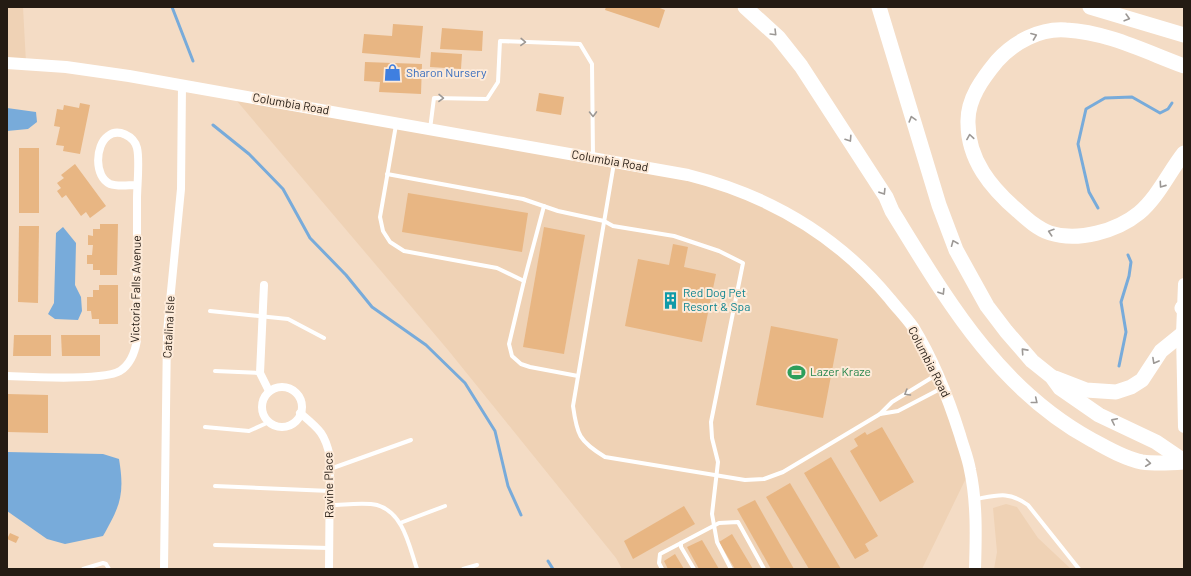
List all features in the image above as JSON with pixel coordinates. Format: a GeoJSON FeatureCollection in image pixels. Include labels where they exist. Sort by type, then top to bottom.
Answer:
{"type":"FeatureCollection","features":[{"type":"Feature","properties":{"kind":"highway"},"geometry":{"type":"LineString","coordinates":[[745,7],[778,37],[801,66],[886,197],[892,211],[951,306],[1006,374],[1044,407],[1079,432],[1098,443],[1140,462],[1159,464],[1184,461]]}},
{"type":"Feature","properties":{"kind":"highway"},"geometry":{"type":"LineString","coordinates":[[879,7],[924,160],[939,205],[956,250],[979,292],[1006,332],[1032,361],[1052,377],[1060,388],[1099,415],[1156,442],[1184,461]]}},
{"type":"Feature","properties":{"kind":"highway"},"geometry":{"type":"LineString","coordinates":[[1090,7],[1184,35]]}},
{"type":"Feature","properties":{"kind":"highway"},"geometry":{"type":"LineString","coordinates":[[1184,66],[1111,39],[1088,33],[1065,30],[1046,31],[1025,39],[1003,55],[982,79],[972,100],[968,122],[972,150],[984,177],[1003,198],[1033,225],[1051,233],[1068,236],[1102,232],[1124,223],[1139,213],[1152,199],[1184,153]]}},
{"type":"Feature","properties":{"kind":"highway"},"geometry":{"type":"LineString","coordinates":[[1052,377],[1086,390],[1116,392],[1130,387],[1142,380],[1161,351],[1182,334]]}},
{"type":"Feature","properties":{"kind":"street","name":"Columbia Road"},"geometry":{"type":"LineString","coordinates":[[7,63],[66,67],[182,85],[593,158],[711,181],[755,197],[777,207],[811,227],[836,245],[882,289],[912,326],[944,387],[970,470],[976,527],[975,569]]}},
{"type":"Feature","properties":{"kind":"street","name":"Catalina Isle"},"geometry":{"type":"LineString","coordinates":[[164,569],[167,332],[181,189],[182,85]]}},
{"type":"Feature","properties":{"kind":"street","name":"Victoria Falls Avenue"},"geometry":{"type":"LineString","coordinates":[[7,376],[94,377],[119,371],[128,363],[135,352],[137,340],[137,185],[137,148],[133,140],[124,134],[116,133],[108,136],[99,152],[99,171],[104,180],[110,184],[120,186],[137,185]]}},
{"type":"Feature","properties":{"kind":"street"},"geometry":{"type":"LineString","coordinates":[[1184,284],[1182,334],[1184,427]]}},
{"type":"Feature","properties":{"kind":"street"},"geometry":{"type":"LineString","coordinates":[[264,285],[264,315],[260,373],[269,391]]}},
{"type":"Feature","properties":{"kind":"street"},"geometry":{"type":"LineString","coordinates":[[280,387],[294,391],[301,402],[300,413],[293,423],[286,426],[274,425],[269,422],[263,413],[263,399],[269,391],[280,387]]}},
{"type":"Feature","properties":{"kind":"street","name":"Ravine Place"},"geometry":{"type":"LineString","coordinates":[[300,413],[319,429],[327,441],[330,469],[329,569]]}},
{"type":"Feature","properties":{"kind":"lane"},"geometry":{"type":"LineString","coordinates":[[430,129],[434,98],[487,99],[498,82],[500,41],[580,44],[592,64],[593,158]]}},
{"type":"Feature","properties":{"kind":"lane"},"geometry":{"type":"LineString","coordinates":[[396,123],[380,217],[383,231],[390,242],[404,251],[497,268],[524,281]]}},
{"type":"Feature","properties":{"kind":"lane"},"geometry":{"type":"LineString","coordinates":[[614,162],[573,406],[576,431],[590,448],[605,456],[752,480],[764,479],[783,472],[880,414],[892,402],[938,374]]}},
{"type":"Feature","properties":{"kind":"lane"},"geometry":{"type":"LineString","coordinates":[[387,174],[523,199],[558,211],[604,221],[613,226],[690,240],[719,251],[743,263],[711,422],[712,438],[718,462],[718,475],[712,503],[714,526],[717,542],[731,569]]}},
{"type":"Feature","properties":{"kind":"lane"},"geometry":{"type":"LineString","coordinates":[[544,206],[509,344],[512,356],[521,364],[578,376]]}},
{"type":"Feature","properties":{"kind":"lane"},"geometry":{"type":"LineString","coordinates":[[210,311],[264,315],[288,319],[324,338]]}},
{"type":"Feature","properties":{"kind":"lane"},"geometry":{"type":"LineString","coordinates":[[215,371],[260,373]]}},
{"type":"Feature","properties":{"kind":"lane"},"geometry":{"type":"LineString","coordinates":[[880,414],[898,410],[944,387]]}},
{"type":"Feature","properties":{"kind":"lane"},"geometry":{"type":"LineString","coordinates":[[205,427],[249,431],[269,422]]}},
{"type":"Feature","properties":{"kind":"lane"},"geometry":{"type":"LineString","coordinates":[[330,469],[411,440]]}},
{"type":"Feature","properties":{"kind":"lane"},"geometry":{"type":"LineString","coordinates":[[215,486],[330,491]]}},
{"type":"Feature","properties":{"kind":"lane"},"geometry":{"type":"LineString","coordinates":[[974,500],[1008,494],[1018,498],[1028,505],[1079,569]]}},
{"type":"Feature","properties":{"kind":"lane"},"geometry":{"type":"LineString","coordinates":[[330,505],[377,505],[391,512],[400,523],[417,569]]}},
{"type":"Feature","properties":{"kind":"lane"},"geometry":{"type":"LineString","coordinates":[[400,523],[446,506]]}},
{"type":"Feature","properties":{"kind":"lane"},"geometry":{"type":"LineString","coordinates":[[662,569],[659,563],[660,554],[725,521],[738,522],[764,569]]}},
{"type":"Feature","properties":{"kind":"lane"},"geometry":{"type":"LineString","coordinates":[[681,543],[681,547],[694,569]]}},
{"type":"Feature","properties":{"kind":"lane"},"geometry":{"type":"LineString","coordinates":[[215,545],[330,548]]}},
{"type":"Feature","properties":{"kind":"lane"},"geometry":{"type":"LineString","coordinates":[[83,569],[103,563],[110,569]]}},
{"type":"Feature","properties":{"kind":"lane"},"geometry":{"type":"LineString","coordinates":[[463,569],[477,565]]}},
{"type":"Feature","properties":{"kind":"shaded area"},"geometry":{"type":"Polygon","coordinates":[[[7,7],[23,7],[26,63],[7,63],[7,7]]]}},
{"type":"Feature","properties":{"kind":"shaded area"},"geometry":{"type":"Polygon","coordinates":[[[231,94],[688,175],[811,227],[912,326],[970,470],[922,569],[622,569],[616,558],[448,350],[231,94]]]}},
{"type":"Feature","properties":{"kind":"shaded area"},"geometry":{"type":"Polygon","coordinates":[[[1006,504],[1017,507],[1038,538],[1071,569],[994,569],[997,552],[993,508],[1006,504]]]}},
{"type":"Feature","properties":{"kind":"water"},"geometry":{"type":"Polygon","coordinates":[[[7,108],[36,112],[37,122],[28,129],[7,131],[7,108]]]}},
{"type":"Feature","properties":{"kind":"water"},"geometry":{"type":"Polygon","coordinates":[[[63,227],[76,243],[75,285],[81,297],[82,311],[78,320],[55,319],[48,314],[54,303],[56,233],[63,227]]]}},
{"type":"Feature","properties":{"kind":"water"},"geometry":{"type":"Polygon","coordinates":[[[7,452],[103,454],[119,459],[121,471],[120,500],[114,516],[103,536],[65,544],[47,539],[7,511],[7,452]]]}},
{"type":"Feature","properties":{"kind":"building"},"geometry":{"type":"Polygon","coordinates":[[[606,7],[657,7],[665,10],[659,28],[605,10],[606,7]]]}},
{"type":"Feature","properties":{"kind":"building"},"geometry":{"type":"Polygon","coordinates":[[[393,24],[423,26],[420,58],[362,53],[364,34],[392,36],[393,24]]]}},
{"type":"Feature","properties":{"kind":"building"},"geometry":{"type":"Polygon","coordinates":[[[442,28],[483,31],[482,51],[440,49],[442,28]]]}},
{"type":"Feature","properties":{"kind":"building"},"geometry":{"type":"Polygon","coordinates":[[[431,52],[462,54],[461,69],[430,67],[431,52]]]}},
{"type":"Feature","properties":{"kind":"building","name":"Sharon Nursery"},"geometry":{"type":"Polygon","coordinates":[[[365,62],[422,64],[421,94],[379,92],[380,82],[364,81],[365,62]]]}},
{"type":"Feature","properties":{"kind":"building"},"geometry":{"type":"Polygon","coordinates":[[[539,93],[564,97],[561,115],[536,111],[539,93]]]}},
{"type":"Feature","properties":{"kind":"building"},"geometry":{"type":"Polygon","coordinates":[[[80,103],[90,105],[80,154],[63,151],[64,146],[56,145],[60,127],[54,126],[57,109],[63,110],[64,105],[79,108],[80,103]]]}},
{"type":"Feature","properties":{"kind":"building"},"geometry":{"type":"Polygon","coordinates":[[[19,148],[39,148],[39,213],[19,213],[19,148]]]}},
{"type":"Feature","properties":{"kind":"building"},"geometry":{"type":"Polygon","coordinates":[[[75,164],[106,206],[90,218],[86,212],[81,216],[66,195],[62,198],[57,191],[61,188],[57,183],[64,178],[61,175],[75,164]]]}},
{"type":"Feature","properties":{"kind":"building"},"geometry":{"type":"Polygon","coordinates":[[[408,193],[528,213],[522,252],[402,232],[408,193]]]}},
{"type":"Feature","properties":{"kind":"building"},"geometry":{"type":"Polygon","coordinates":[[[100,224],[118,224],[117,275],[100,275],[100,270],[93,270],[93,264],[87,264],[87,255],[92,255],[93,245],[88,245],[88,235],[93,236],[93,229],[100,229],[100,224]]]}},
{"type":"Feature","properties":{"kind":"building"},"geometry":{"type":"Polygon","coordinates":[[[19,226],[39,226],[38,303],[18,302],[19,226]]]}},
{"type":"Feature","properties":{"kind":"building"},"geometry":{"type":"Polygon","coordinates":[[[544,227],[585,235],[564,354],[523,347],[544,227]]]}},
{"type":"Feature","properties":{"kind":"building","name":"Red Dog Pet Resort & Spa"},"geometry":{"type":"Polygon","coordinates":[[[673,244],[688,247],[684,267],[716,274],[702,342],[625,326],[638,259],[669,265],[673,244]]]}},
{"type":"Feature","properties":{"kind":"building"},"geometry":{"type":"Polygon","coordinates":[[[99,285],[118,285],[118,324],[99,324],[99,319],[92,319],[91,311],[87,311],[87,297],[93,297],[93,290],[99,290],[99,285]]]}},
{"type":"Feature","properties":{"kind":"building","name":"Lazer Kraze"},"geometry":{"type":"Polygon","coordinates":[[[771,326],[838,339],[823,418],[756,405],[771,326]]]}},
{"type":"Feature","properties":{"kind":"building"},"geometry":{"type":"Polygon","coordinates":[[[14,335],[51,335],[51,356],[13,356],[14,335]]]}},
{"type":"Feature","properties":{"kind":"building"},"geometry":{"type":"Polygon","coordinates":[[[61,335],[100,335],[100,356],[62,356],[61,335]]]}},
{"type":"Feature","properties":{"kind":"building"},"geometry":{"type":"Polygon","coordinates":[[[7,394],[48,395],[48,433],[7,432],[7,394]]]}},
{"type":"Feature","properties":{"kind":"building"},"geometry":{"type":"Polygon","coordinates":[[[882,427],[914,482],[880,502],[850,451],[858,446],[854,439],[865,432],[867,435],[882,427]]]}},
{"type":"Feature","properties":{"kind":"building"},"geometry":{"type":"Polygon","coordinates":[[[831,457],[878,536],[865,544],[869,551],[855,559],[804,473],[831,457]]]}},
{"type":"Feature","properties":{"kind":"building"},"geometry":{"type":"Polygon","coordinates":[[[790,483],[841,569],[809,569],[766,497],[790,483]]]}},
{"type":"Feature","properties":{"kind":"building"},"geometry":{"type":"Polygon","coordinates":[[[755,500],[794,569],[771,569],[737,509],[755,500]]]}},
{"type":"Feature","properties":{"kind":"building"},"geometry":{"type":"Polygon","coordinates":[[[684,506],[695,524],[633,559],[624,541],[684,506]]]}},
{"type":"Feature","properties":{"kind":"building"},"geometry":{"type":"Polygon","coordinates":[[[10,533],[19,537],[16,543],[7,539],[10,533]]]}},
{"type":"Feature","properties":{"kind":"building"},"geometry":{"type":"Polygon","coordinates":[[[732,534],[753,569],[735,569],[719,542],[732,534]]]}},
{"type":"Feature","properties":{"kind":"building"},"geometry":{"type":"Polygon","coordinates":[[[702,540],[719,569],[699,569],[687,547],[702,540]]]}},
{"type":"Feature","properties":{"kind":"building"},"geometry":{"type":"Polygon","coordinates":[[[675,554],[684,569],[668,569],[664,561],[675,554]]]}},
{"type":"Feature","properties":{"kind":"waterway"},"geometry":{"type":"LineString","coordinates":[[172,7],[193,61]]}},
{"type":"Feature","properties":{"kind":"waterway"},"geometry":{"type":"LineString","coordinates":[[1098,208],[1089,192],[1078,144],[1086,109],[1105,98],[1132,97],[1160,113],[1168,109],[1172,103]]}},
{"type":"Feature","properties":{"kind":"waterway"},"geometry":{"type":"LineString","coordinates":[[213,125],[249,154],[283,189],[310,238],[346,275],[372,307],[426,345],[465,383],[495,431],[508,486],[521,515]]}},
{"type":"Feature","properties":{"kind":"waterway"},"geometry":{"type":"LineString","coordinates":[[1119,366],[1126,332],[1121,302],[1129,276],[1131,262],[1128,255]]}},
{"type":"Feature","properties":{"kind":"waterway"},"geometry":{"type":"LineString","coordinates":[[548,561],[553,569]]}},
{"type":"Feature","properties":{"kind":"place","name":"Sharon Nursery"},"geometry":{"type":"Point","coordinates":[393,73]}},
{"type":"Feature","properties":{"kind":"place","name":"Red Dog Pet Resort & Spa"},"geometry":{"type":"Point","coordinates":[670,300]}},
{"type":"Feature","properties":{"kind":"place","name":"Lazer Kraze"},"geometry":{"type":"Point","coordinates":[797,372]}}]}
